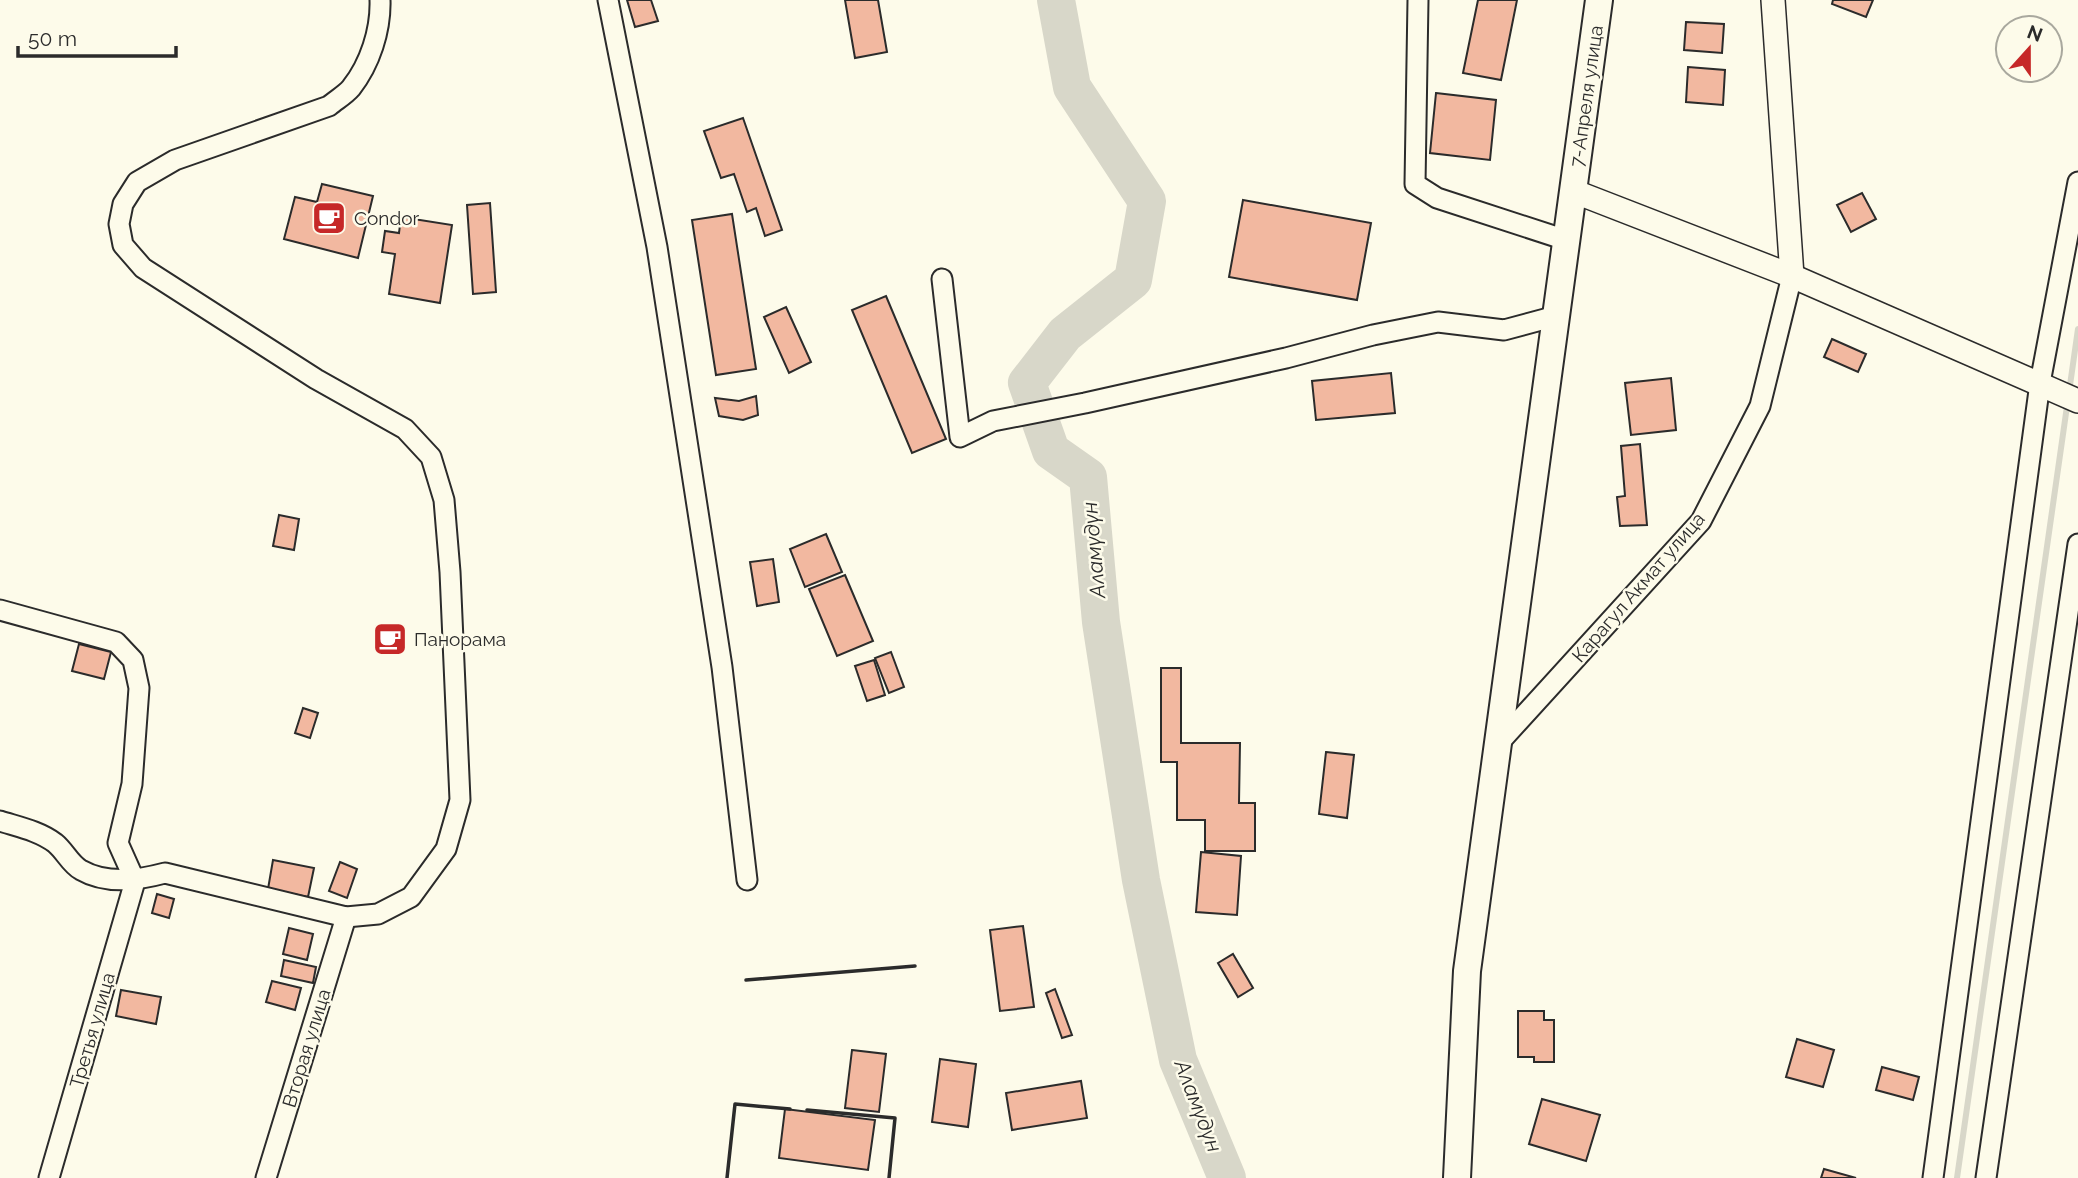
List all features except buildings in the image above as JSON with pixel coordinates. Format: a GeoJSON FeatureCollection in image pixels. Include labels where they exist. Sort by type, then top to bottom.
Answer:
{"type":"FeatureCollection","features":[{"type":"Feature","properties":{"kind":"main road","name":"7-Апреля улица"},"geometry":{"type":"LineString","coordinates":[[1457,1178],[1467,971],[1599,0]]}},
{"type":"Feature","properties":{"kind":"street"},"geometry":{"type":"LineString","coordinates":[[0,821],[31,830],[55,843],[79,870],[96,876],[135,881],[165,873],[346,917],[378,915],[411,897],[446,849],[460,800],[450,572],[444,500],[431,457],[405,429],[316,379],[143,268],[123,245],[119,224],[123,204],[137,182],[175,160],[329,106],[350,89],[379,31],[380,0]]}},
{"type":"Feature","properties":{"kind":"street"},"geometry":{"type":"LineString","coordinates":[[608,0],[663,287],[722,667],[747,880]]}},
{"type":"Feature","properties":{"kind":"street"},"geometry":{"type":"LineString","coordinates":[[1418,0],[1415,184],[1437,198],[1566,240]]}},
{"type":"Feature","properties":{"kind":"street","name":"Карагул Акмат улица"},"geometry":{"type":"LineString","coordinates":[[1497,745],[1701,521],[1760,406],[1792,276],[1773,0]]}},
{"type":"Feature","properties":{"kind":"street"},"geometry":{"type":"LineString","coordinates":[[1933,1178],[2078,181]]}},
{"type":"Feature","properties":{"kind":"street"},"geometry":{"type":"LineString","coordinates":[[1573,191],[1792,276],[2078,401]]}},
{"type":"Feature","properties":{"kind":"street"},"geometry":{"type":"LineString","coordinates":[[942,279],[960,437],[993,421],[1286,358],[1412,327],[1438,323],[1504,330],[1556,316]]}},
{"type":"Feature","properties":{"kind":"street"},"geometry":{"type":"LineString","coordinates":[[1986,1178],[2078,544]]}},
{"type":"Feature","properties":{"kind":"street"},"geometry":{"type":"LineString","coordinates":[[0,610],[116,642],[133,660],[139,688],[132,784],[118,843],[135,881]]}},
{"type":"Feature","properties":{"kind":"street","name":"Третья улица"},"geometry":{"type":"LineString","coordinates":[[49,1178],[135,881]]}},
{"type":"Feature","properties":{"kind":"street","name":"Вторая улица"},"geometry":{"type":"LineString","coordinates":[[266,1178],[346,917]]}},
{"type":"Feature","properties":{"kind":"waterway","name":"Аламүдүн"},"geometry":{"type":"LineString","coordinates":[[1056,0],[1072,87],[1147,201],[1133,280],[1065,334],[1027,383],[1051,451],[1088,477],[1101,622],[1141,880],[1178,1060],[1227,1178]]}},
{"type":"Feature","properties":{"kind":"waterway"},"geometry":{"type":"LineString","coordinates":[[1957,1178],[2078,329]]}},
{"type":"Feature","properties":{"kind":"wall"},"geometry":{"type":"LineString","coordinates":[[746,980],[915,966]]}},
{"type":"Feature","properties":{"kind":"wall"},"geometry":{"type":"LineString","coordinates":[[727,1178],[735,1104],[790,1109]]}},
{"type":"Feature","properties":{"kind":"wall"},"geometry":{"type":"LineString","coordinates":[[807,1110],[895,1118],[889,1178]]}},
{"type":"Feature","properties":{"kind":"place","name":"Condor"},"geometry":{"type":"Point","coordinates":[329,218]}},
{"type":"Feature","properties":{"kind":"place","name":"Панорама"},"geometry":{"type":"Point","coordinates":[390,639]}}]}
